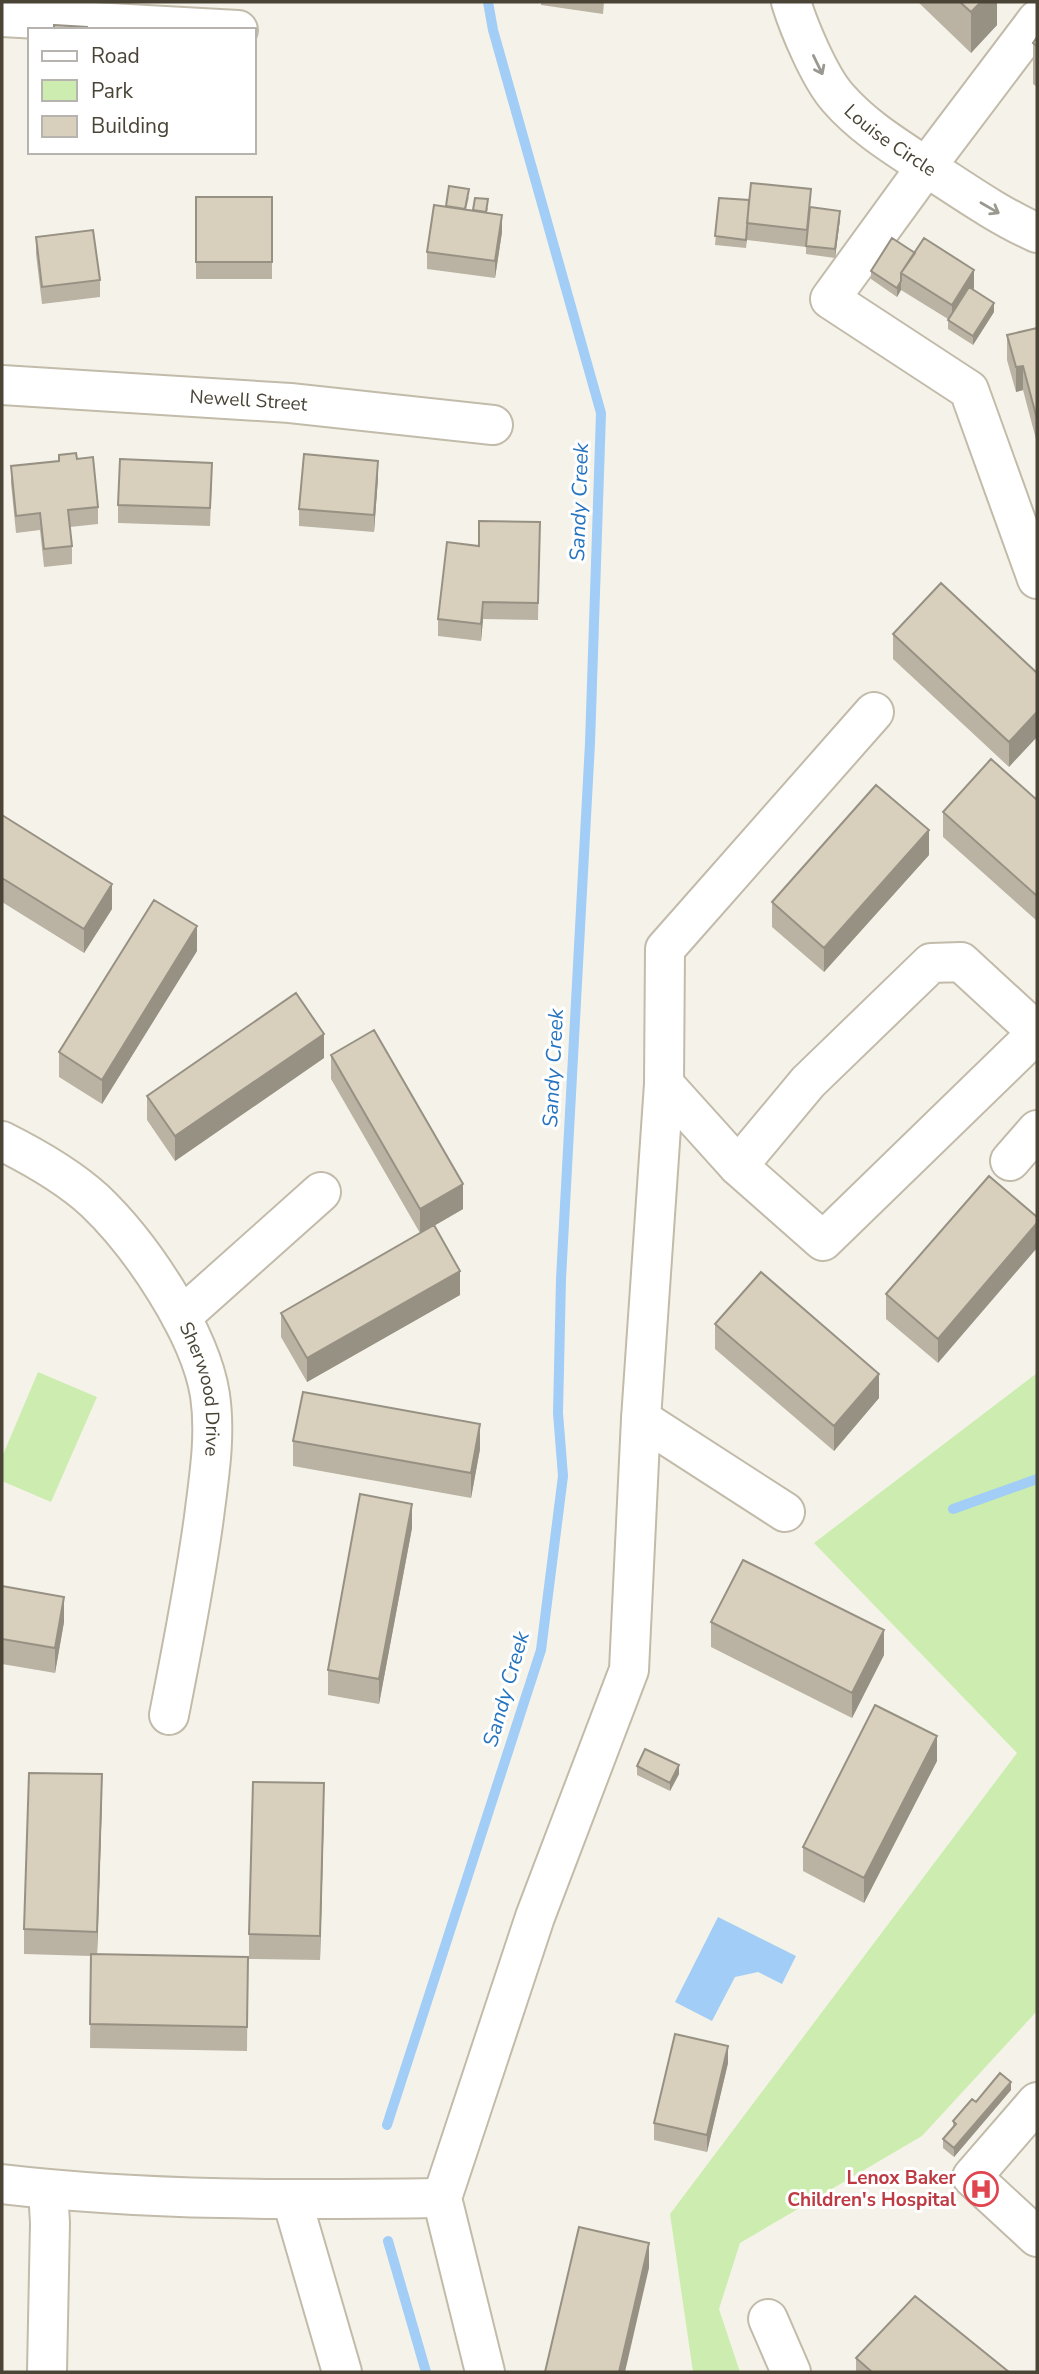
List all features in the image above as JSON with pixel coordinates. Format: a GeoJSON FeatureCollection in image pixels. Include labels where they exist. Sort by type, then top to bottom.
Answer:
{"type":"FeatureCollection","features":[{"type":"Feature","properties":{"kind":"street","name":"Louise Circle"},"geometry":{"type":"LineString","coordinates":[[791,2],[820,70],[836,97],[863,123],[988,208],[1037,233]]}},
{"type":"Feature","properties":{"kind":"street"},"geometry":{"type":"LineString","coordinates":[[2,17],[202,28]]}},
{"type":"Feature","properties":{"kind":"street"},"geometry":{"type":"LineString","coordinates":[[1037,20],[830,299],[968,390],[1037,579]]}},
{"type":"Feature","properties":{"kind":"street","name":"Newell Street"},"geometry":{"type":"LineString","coordinates":[[2,385],[290,403],[493,425]]}},
{"type":"Feature","properties":{"kind":"street"},"geometry":{"type":"LineString","coordinates":[[485,2372],[442,2198],[535,1917],[629,1670],[641,1419],[664,1084],[665,949],[874,712]]}},
{"type":"Feature","properties":{"kind":"street"},"geometry":{"type":"LineString","coordinates":[[664,1084],[738,1166],[823,1241],[1037,1032],[961,962],[931,963],[808,1082],[738,1166]]}},
{"type":"Feature","properties":{"kind":"street"},"geometry":{"type":"LineString","coordinates":[[1010,1161],[1037,1130]]}},
{"type":"Feature","properties":{"kind":"street","name":"Sherwood Drive"},"geometry":{"type":"LineString","coordinates":[[2,1141],[64,1177],[94,1200],[119,1227],[181,1317],[201,1362],[210,1394],[210,1475],[194,1595],[169,1715]]}},
{"type":"Feature","properties":{"kind":"street"},"geometry":{"type":"LineString","coordinates":[[181,1317],[321,1192]]}},
{"type":"Feature","properties":{"kind":"street"},"geometry":{"type":"LineString","coordinates":[[641,1419],[785,1512]]}},
{"type":"Feature","properties":{"kind":"street"},"geometry":{"type":"LineString","coordinates":[[1037,2102],[972,2177],[1037,2237]]}},
{"type":"Feature","properties":{"kind":"street"},"geometry":{"type":"LineString","coordinates":[[2,2184],[48,2190],[181,2198],[442,2198]]}},
{"type":"Feature","properties":{"kind":"street"},"geometry":{"type":"LineString","coordinates":[[47,2372],[50,2223],[48,2190]]}},
{"type":"Feature","properties":{"kind":"street"},"geometry":{"type":"LineString","coordinates":[[292,2200],[342,2372]]}},
{"type":"Feature","properties":{"kind":"street"},"geometry":{"type":"LineString","coordinates":[[768,2319],[791,2372]]}},
{"type":"Feature","properties":{"kind":"green space"},"geometry":{"type":"Polygon","coordinates":[[[38,1372],[97,1397],[51,1502],[2,1481],[2,1457],[38,1372]]]}},
{"type":"Feature","properties":{"kind":"green space"},"geometry":{"type":"Polygon","coordinates":[[[1037,1373],[1037,2011],[922,2136],[740,2243],[719,2309],[740,2372],[693,2372],[670,2214],[1017,1753],[814,1543],[1037,1373]]]}},
{"type":"Feature","properties":{"kind":"water"},"geometry":{"type":"Polygon","coordinates":[[[718,1917],[796,1956],[782,1984],[758,1972],[735,1977],[712,2021],[675,2002],[718,1917]]]}},
{"type":"Feature","properties":{"kind":"building"},"geometry":{"type":"Polygon","coordinates":[[[960,2],[981,2],[971,12],[960,2]]]}},
{"type":"Feature","properties":{"kind":"building"},"geometry":{"type":"Polygon","coordinates":[[[54,25],[87,27],[87,28],[54,28],[54,25]]]}},
{"type":"Feature","properties":{"kind":"building"},"geometry":{"type":"Polygon","coordinates":[[[751,183],[811,189],[807,230],[747,223],[751,183]]]}},
{"type":"Feature","properties":{"kind":"building"},"geometry":{"type":"Polygon","coordinates":[[[449,186],[469,189],[465,209],[446,206],[449,186]]]}},
{"type":"Feature","properties":{"kind":"building"},"geometry":{"type":"Polygon","coordinates":[[[196,197],[272,197],[272,262],[196,262],[196,197]]]}},
{"type":"Feature","properties":{"kind":"building"},"geometry":{"type":"Polygon","coordinates":[[[475,198],[488,199],[486,212],[473,210],[475,198]]]}},
{"type":"Feature","properties":{"kind":"building"},"geometry":{"type":"Polygon","coordinates":[[[719,198],[749,200],[746,240],[715,236],[719,198]]]}},
{"type":"Feature","properties":{"kind":"building"},"geometry":{"type":"Polygon","coordinates":[[[434,205],[502,215],[495,261],[427,252],[434,205]]]}},
{"type":"Feature","properties":{"kind":"building"},"geometry":{"type":"Polygon","coordinates":[[[810,207],[840,211],[835,249],[806,246],[810,207]]]}},
{"type":"Feature","properties":{"kind":"building"},"geometry":{"type":"Polygon","coordinates":[[[93,230],[100,280],[42,287],[36,237],[93,230]]]}},
{"type":"Feature","properties":{"kind":"building"},"geometry":{"type":"Polygon","coordinates":[[[892,238],[915,253],[901,273],[897,288],[871,271],[892,238]]]}},
{"type":"Feature","properties":{"kind":"building"},"geometry":{"type":"Polygon","coordinates":[[[924,238],[974,270],[952,305],[901,273],[924,238]]]}},
{"type":"Feature","properties":{"kind":"building"},"geometry":{"type":"Polygon","coordinates":[[[969,287],[994,303],[973,336],[948,320],[969,287]]]}},
{"type":"Feature","properties":{"kind":"building"},"geometry":{"type":"Polygon","coordinates":[[[1037,328],[1037,419],[1023,366],[1016,367],[1007,335],[1037,328]]]}},
{"type":"Feature","properties":{"kind":"building"},"geometry":{"type":"Polygon","coordinates":[[[76,453],[77,459],[93,457],[98,507],[68,510],[72,546],[44,549],[40,513],[16,516],[11,466],[59,461],[59,455],[76,453]]]}},
{"type":"Feature","properties":{"kind":"building"},"geometry":{"type":"Polygon","coordinates":[[[304,454],[378,461],[374,515],[299,509],[304,454]]]}},
{"type":"Feature","properties":{"kind":"building"},"geometry":{"type":"Polygon","coordinates":[[[120,459],[212,463],[210,508],[118,505],[120,459]]]}},
{"type":"Feature","properties":{"kind":"building"},"geometry":{"type":"Polygon","coordinates":[[[479,521],[540,522],[538,603],[483,602],[481,624],[438,619],[447,542],[479,546],[479,521]]]}},
{"type":"Feature","properties":{"kind":"building"},"geometry":{"type":"Polygon","coordinates":[[[941,583],[1037,673],[1037,712],[1009,742],[893,634],[941,583]]]}},
{"type":"Feature","properties":{"kind":"building"},"geometry":{"type":"Polygon","coordinates":[[[991,759],[1037,800],[1037,896],[943,812],[991,759]]]}},
{"type":"Feature","properties":{"kind":"building"},"geometry":{"type":"Polygon","coordinates":[[[876,785],[929,830],[824,948],[772,902],[876,785]]]}},
{"type":"Feature","properties":{"kind":"building"},"geometry":{"type":"Polygon","coordinates":[[[2,815],[112,884],[84,929],[2,878],[2,815]]]}},
{"type":"Feature","properties":{"kind":"building"},"geometry":{"type":"Polygon","coordinates":[[[154,900],[197,926],[102,1080],[59,1052],[154,900]]]}},
{"type":"Feature","properties":{"kind":"building"},"geometry":{"type":"Polygon","coordinates":[[[296,993],[324,1034],[175,1136],[147,1096],[296,993]]]}},
{"type":"Feature","properties":{"kind":"building"},"geometry":{"type":"Polygon","coordinates":[[[374,1030],[463,1184],[420,1209],[331,1055],[374,1030]]]}},
{"type":"Feature","properties":{"kind":"building"},"geometry":{"type":"Polygon","coordinates":[[[989,1176],[1037,1217],[1037,1223],[938,1339],[886,1294],[989,1176]]]}},
{"type":"Feature","properties":{"kind":"building"},"geometry":{"type":"Polygon","coordinates":[[[434,1225],[460,1271],[307,1358],[281,1313],[434,1225]]]}},
{"type":"Feature","properties":{"kind":"building"},"geometry":{"type":"Polygon","coordinates":[[[761,1272],[879,1374],[834,1426],[715,1324],[761,1272]]]}},
{"type":"Feature","properties":{"kind":"building"},"geometry":{"type":"Polygon","coordinates":[[[303,1392],[480,1424],[471,1473],[293,1441],[303,1392]]]}},
{"type":"Feature","properties":{"kind":"building"},"geometry":{"type":"Polygon","coordinates":[[[360,1494],[412,1504],[379,1679],[328,1670],[360,1494]]]}},
{"type":"Feature","properties":{"kind":"building"},"geometry":{"type":"Polygon","coordinates":[[[743,1560],[884,1630],[852,1693],[711,1622],[743,1560]]]}},
{"type":"Feature","properties":{"kind":"building"},"geometry":{"type":"Polygon","coordinates":[[[2,1586],[64,1597],[55,1648],[2,1639],[2,1586]]]}},
{"type":"Feature","properties":{"kind":"building"},"geometry":{"type":"Polygon","coordinates":[[[875,1705],[937,1736],[864,1878],[803,1847],[875,1705]]]}},
{"type":"Feature","properties":{"kind":"building"},"geometry":{"type":"Polygon","coordinates":[[[645,1749],[679,1765],[670,1783],[637,1766],[645,1749]]]}},
{"type":"Feature","properties":{"kind":"building"},"geometry":{"type":"Polygon","coordinates":[[[29,1773],[102,1774],[97,1932],[24,1929],[29,1773]]]}},
{"type":"Feature","properties":{"kind":"building"},"geometry":{"type":"Polygon","coordinates":[[[253,1782],[324,1783],[320,1936],[249,1934],[253,1782]]]}},
{"type":"Feature","properties":{"kind":"building"},"geometry":{"type":"Polygon","coordinates":[[[91,1954],[248,1957],[247,2027],[90,2024],[91,1954]]]}},
{"type":"Feature","properties":{"kind":"building"},"geometry":{"type":"Polygon","coordinates":[[[675,2034],[728,2046],[707,2135],[654,2123],[675,2034]]]}},
{"type":"Feature","properties":{"kind":"building"},"geometry":{"type":"Polygon","coordinates":[[[1000,2073],[1011,2082],[954,2148],[943,2139],[956,2124],[953,2121],[972,2099],[976,2102],[1000,2073]]]}},
{"type":"Feature","properties":{"kind":"building"},"geometry":{"type":"Polygon","coordinates":[[[579,2227],[649,2243],[619,2372],[545,2372],[579,2227]]]}},
{"type":"Feature","properties":{"kind":"building"},"geometry":{"type":"Polygon","coordinates":[[[915,2296],[1009,2372],[872,2372],[856,2358],[915,2296]]]}},
{"type":"Feature","properties":{"kind":"waterway","name":"Sandy Creek"},"geometry":{"type":"LineString","coordinates":[[387,2125],[541,1650],[563,1476],[558,1413],[561,1279],[590,743],[601,413],[493,30],[488,2]]}},
{"type":"Feature","properties":{"kind":"waterway"},"geometry":{"type":"LineString","coordinates":[[953,1509],[1037,1479]]}},
{"type":"Feature","properties":{"kind":"waterway","name":"Sandy Creek"},"geometry":{"type":"LineString","coordinates":[[388,2241],[426,2372]]}},
{"type":"Feature","properties":{"kind":"place","name":"Lenox Baker Children's Hospital"},"geometry":{"type":"Point","coordinates":[981,2189]}}]}
